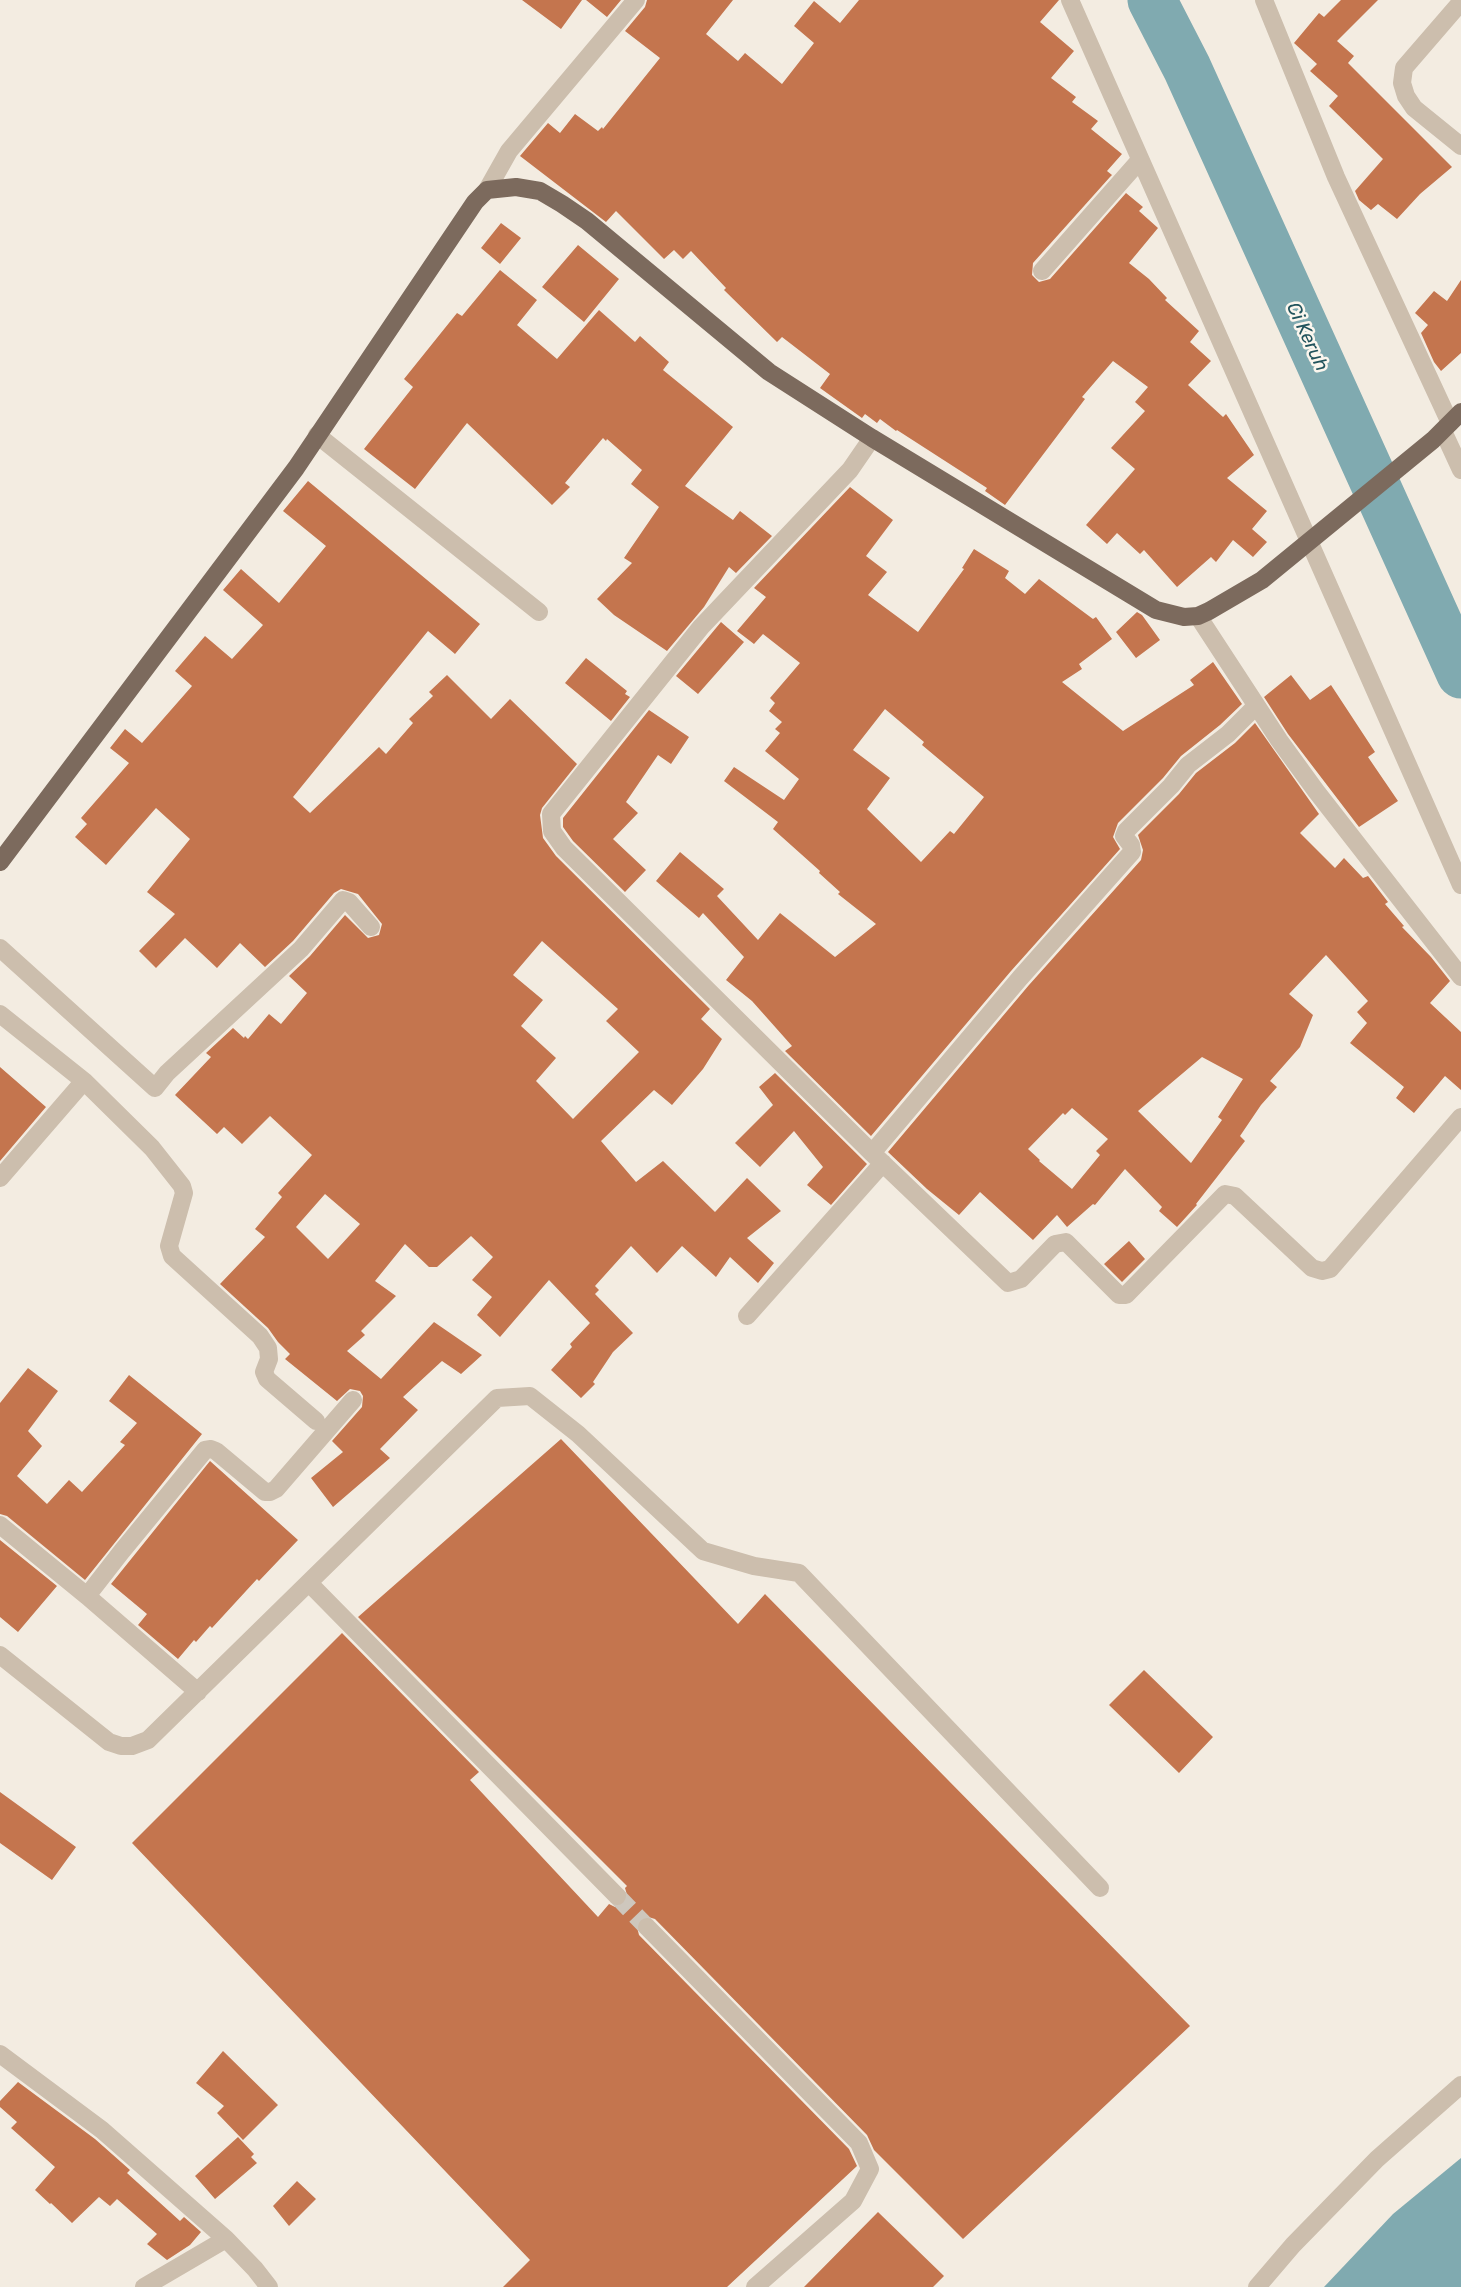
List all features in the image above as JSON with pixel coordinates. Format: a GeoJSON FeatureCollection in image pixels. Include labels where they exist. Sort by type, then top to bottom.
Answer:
{"type":"FeatureCollection","features":[{"type":"Feature","properties":{"kind":"main road"},"geometry":{"type":"LineString","coordinates":[[0,862],[288,479],[475,202],[487,190],[516,187],[540,191],[562,204],[587,221],[769,372],[1156,610],[1184,617],[1198,616],[1262,580],[1447,427]]}},
{"type":"Feature","properties":{"kind":"street"},"geometry":{"type":"LineString","coordinates":[[487,190],[509,151],[636,0]]}},
{"type":"Feature","properties":{"kind":"street"},"geometry":{"type":"LineString","coordinates":[[1070,0],[1461,885]]}},
{"type":"Feature","properties":{"kind":"street"},"geometry":{"type":"LineString","coordinates":[[1264,0],[1336,177],[1447,427],[1461,470]]}},
{"type":"Feature","properties":{"kind":"street"},"geometry":{"type":"LineString","coordinates":[[1461,2],[1404,68],[1402,83],[1414,108],[1461,146]]}},
{"type":"Feature","properties":{"kind":"street"},"geometry":{"type":"LineString","coordinates":[[1042,271],[1140,160]]}},
{"type":"Feature","properties":{"kind":"street"},"geometry":{"type":"LineString","coordinates":[[317,435],[540,612]]}},
{"type":"Feature","properties":{"kind":"street"},"geometry":{"type":"LineString","coordinates":[[873,438],[850,470],[701,627],[551,814],[552,831],[564,848],[1008,1283],[1021,1279],[1055,1244],[1066,1242],[1122,1296],[1225,1194],[1235,1196],[1312,1268],[1330,1269],[1461,1117]]}},
{"type":"Feature","properties":{"kind":"street"},"geometry":{"type":"LineString","coordinates":[[1198,616],[1256,706],[1316,791],[1461,977]]}},
{"type":"Feature","properties":{"kind":"street"},"geometry":{"type":"LineString","coordinates":[[747,1316],[878,1158],[1020,978],[1132,852],[1131,845],[1124,836],[1126,831],[1188,765],[1228,734],[1256,706]]}},
{"type":"Feature","properties":{"kind":"street"},"geometry":{"type":"LineString","coordinates":[[0,948],[155,1088],[167,1073],[300,949],[343,900],[349,902],[371,927]]}},
{"type":"Feature","properties":{"kind":"street"},"geometry":{"type":"LineString","coordinates":[[0,1014],[84,1081],[152,1148],[182,1186],[184,1194],[169,1246],[172,1256],[260,1336],[268,1348],[264,1372],[267,1379],[316,1421]]}},
{"type":"Feature","properties":{"kind":"street"},"geometry":{"type":"LineString","coordinates":[[0,1178],[84,1081]]}},
{"type":"Feature","properties":{"kind":"street"},"geometry":{"type":"LineString","coordinates":[[0,1655],[103,1738],[121,1746],[132,1746],[148,1740],[497,1398],[530,1396],[578,1434],[703,1550],[754,1566],[799,1573],[1100,1888]]}},
{"type":"Feature","properties":{"kind":"street"},"geometry":{"type":"LineString","coordinates":[[87,1596],[205,1450],[216,1451],[265,1492],[270,1492],[276,1489],[353,1401]]}},
{"type":"Feature","properties":{"kind":"street"},"geometry":{"type":"LineString","coordinates":[[0,1525],[198,1692]]}},
{"type":"Feature","properties":{"kind":"street"},"geometry":{"type":"LineString","coordinates":[[309,1583],[617,1896]]}},
{"type":"Feature","properties":{"kind":"street"},"geometry":{"type":"LineString","coordinates":[[647,1927],[859,2143],[870,2169],[853,2201],[755,2287]]}},
{"type":"Feature","properties":{"kind":"street"},"geometry":{"type":"LineString","coordinates":[[0,2054],[102,2130],[226,2239],[269,2287]]}},
{"type":"Feature","properties":{"kind":"street"},"geometry":{"type":"LineString","coordinates":[[1257,2287],[1293,2245],[1377,2159],[1461,2085]]}},
{"type":"Feature","properties":{"kind":"street"},"geometry":{"type":"LineString","coordinates":[[144,2287],[226,2239]]}},
{"type":"Feature","properties":{"kind":"water"},"geometry":{"type":"Polygon","coordinates":[[[1461,2158],[1461,2287],[1324,2287],[1393,2214],[1461,2158]]]}},
{"type":"Feature","properties":{"kind":"building"},"geometry":{"type":"Polygon","coordinates":[[[522,0],[582,0],[561,29],[522,0]]]}},
{"type":"Feature","properties":{"kind":"building"},"geometry":{"type":"Polygon","coordinates":[[[586,0],[621,0],[607,17],[586,0]]]}},
{"type":"Feature","properties":{"kind":"building"},"geometry":{"type":"Polygon","coordinates":[[[647,0],[733,0],[706,34],[738,61],[745,53],[782,84],[814,43],[794,26],[814,1],[840,23],[859,0],[1059,0],[1040,22],[1074,51],[1051,78],[1076,97],[1072,102],[1098,121],[1091,129],[1122,154],[1107,171],[1112,175],[1033,263],[1032,275],[1039,282],[1050,279],[1126,193],[1143,207],[1139,211],[1158,228],[1129,263],[1149,279],[1167,298],[1165,300],[1199,331],[1190,342],[1211,361],[1188,385],[1223,417],[1226,414],[1254,455],[1227,478],[1267,511],[1252,529],[1267,542],[1253,557],[1233,540],[1216,562],[1211,557],[1177,587],[1144,550],[1140,554],[1117,533],[1107,544],[1086,525],[1135,469],[1111,448],[1145,411],[1135,402],[1148,387],[1113,361],[1082,397],[1085,399],[1005,505],[985,491],[987,488],[880,419],[877,423],[865,414],[862,418],[820,388],[830,374],[782,337],[777,342],[724,290],[726,288],[691,251],[683,259],[674,250],[664,259],[616,211],[606,222],[520,156],[548,123],[560,133],[575,114],[598,131],[602,127],[603,129],[660,58],[625,31],[645,7],[647,0]]]}},
{"type":"Feature","properties":{"kind":"building"},"geometry":{"type":"Polygon","coordinates":[[[1341,0],[1378,0],[1337,41],[1354,56],[1348,63],[1452,167],[1420,194],[1397,219],[1378,204],[1371,210],[1359,200],[1355,191],[1383,159],[1329,106],[1338,96],[1310,71],[1317,64],[1294,43],[1319,13],[1324,17],[1341,0]]]}},
{"type":"Feature","properties":{"kind":"building"},"geometry":{"type":"Polygon","coordinates":[[[501,223],[521,238],[500,264],[481,248],[501,223]]]}},
{"type":"Feature","properties":{"kind":"building"},"geometry":{"type":"Polygon","coordinates":[[[578,245],[619,279],[584,322],[542,287],[578,245]]]}},
{"type":"Feature","properties":{"kind":"building"},"geometry":{"type":"Polygon","coordinates":[[[500,270],[537,300],[517,325],[557,359],[599,310],[635,342],[640,336],[669,362],[663,370],[733,427],[685,486],[733,520],[740,511],[772,536],[736,573],[729,567],[704,607],[667,651],[614,615],[597,599],[632,563],[624,558],[659,507],[631,484],[642,470],[607,439],[606,441],[603,438],[565,483],[570,487],[552,505],[467,423],[415,489],[364,449],[413,387],[404,379],[457,313],[462,316],[500,270]]]}},
{"type":"Feature","properties":{"kind":"building"},"geometry":{"type":"Polygon","coordinates":[[[1461,280],[1461,353],[1441,371],[1421,333],[1428,325],[1415,313],[1434,291],[1447,301],[1461,280]]]}},
{"type":"Feature","properties":{"kind":"building"},"geometry":{"type":"Polygon","coordinates":[[[308,481],[480,624],[455,654],[428,631],[293,797],[310,813],[379,747],[386,754],[413,723],[409,719],[433,696],[429,692],[447,675],[491,719],[510,699],[577,764],[542,808],[540,815],[543,838],[556,856],[710,1009],[701,1019],[722,1039],[703,1069],[672,1105],[654,1090],[601,1141],[636,1182],[663,1161],[715,1212],[747,1178],[781,1211],[747,1238],[774,1263],[758,1283],[730,1257],[716,1277],[682,1246],[657,1273],[631,1246],[595,1286],[599,1290],[595,1294],[633,1333],[613,1352],[593,1382],[595,1384],[581,1398],[551,1370],[590,1323],[549,1280],[500,1337],[477,1315],[492,1297],[472,1280],[493,1257],[471,1236],[437,1267],[429,1267],[405,1244],[375,1281],[396,1296],[361,1331],[365,1335],[347,1351],[381,1379],[434,1322],[482,1355],[461,1374],[442,1361],[403,1397],[418,1410],[380,1449],[390,1458],[333,1507],[311,1478],[343,1452],[332,1441],[362,1407],[363,1396],[360,1391],[350,1389],[337,1401],[285,1359],[290,1354],[268,1328],[220,1284],[265,1237],[255,1229],[282,1197],[278,1193],[312,1155],[270,1116],[242,1144],[224,1127],[217,1134],[175,1095],[211,1057],[206,1053],[233,1028],[248,1039],[269,1014],[281,1024],[307,993],[289,976],[345,915],[368,938],[379,935],[382,924],[358,894],[341,889],[334,893],[293,941],[265,967],[240,943],[217,968],[185,938],[156,968],[139,951],[175,914],[147,892],[190,839],[156,808],[106,865],[75,837],[87,824],[81,818],[129,763],[110,748],[125,729],[142,743],[192,686],[175,671],[205,636],[232,659],[263,625],[223,590],[241,569],[279,603],[326,546],[283,511],[308,481]],[[542,941],[513,975],[543,1000],[521,1026],[556,1058],[536,1081],[573,1119],[639,1052],[606,1021],[618,1009],[542,941]],[[325,1194],[296,1227],[328,1259],[360,1224],[325,1194]]]}},
{"type":"Feature","properties":{"kind":"building"},"geometry":{"type":"Polygon","coordinates":[[[850,487],[893,520],[866,556],[887,572],[868,595],[918,632],[964,569],[962,568],[974,549],[1009,571],[1005,578],[1025,594],[1039,579],[1093,619],[1096,617],[1112,639],[1079,664],[1082,669],[1062,682],[1123,731],[1194,685],[1190,680],[1213,662],[1242,704],[1181,756],[1118,823],[1113,837],[1120,849],[1011,971],[871,1136],[785,1051],[792,1046],[752,1001],[726,980],[744,957],[703,913],[699,918],[656,881],[680,852],[724,889],[717,896],[758,940],[780,913],[835,957],[876,924],[838,894],[840,892],[819,873],[820,871],[773,829],[778,822],[724,781],[734,767],[784,800],[799,779],[765,751],[780,733],[775,729],[782,722],[769,711],[775,703],[770,698],[800,663],[763,634],[754,644],[737,631],[766,597],[754,588],[850,487]],[[885,709],[853,750],[890,778],[867,809],[921,862],[950,831],[954,834],[984,797],[922,745],[924,742],[885,709]]]}},
{"type":"Feature","properties":{"kind":"building"},"geometry":{"type":"Polygon","coordinates":[[[1137,612],[1160,640],[1136,658],[1116,632],[1137,612]]]}},
{"type":"Feature","properties":{"kind":"building"},"geometry":{"type":"Polygon","coordinates":[[[721,622],[744,642],[698,694],[676,676],[721,622]]]}},
{"type":"Feature","properties":{"kind":"building"},"geometry":{"type":"Polygon","coordinates":[[[586,658],[627,691],[625,694],[630,697],[611,721],[565,683],[586,658]]]}},
{"type":"Feature","properties":{"kind":"building"},"geometry":{"type":"Polygon","coordinates":[[[1291,675],[1310,700],[1331,685],[1375,752],[1368,757],[1398,801],[1359,827],[1288,734],[1264,697],[1291,675]]]}},
{"type":"Feature","properties":{"kind":"building"},"geometry":{"type":"Polygon","coordinates":[[[649,710],[689,737],[671,764],[658,755],[626,802],[638,813],[613,839],[646,870],[625,892],[573,841],[563,827],[563,818],[649,710]]]}},
{"type":"Feature","properties":{"kind":"building"},"geometry":{"type":"Polygon","coordinates":[[[1255,723],[1319,814],[1300,833],[1335,868],[1344,858],[1363,878],[1368,876],[1388,902],[1385,904],[1404,926],[1402,927],[1450,981],[1430,1003],[1461,1032],[1461,1090],[1445,1076],[1414,1113],[1396,1098],[1404,1087],[1350,1043],[1367,1023],[1357,1012],[1368,1001],[1326,955],[1289,994],[1313,1015],[1300,1047],[1270,1081],[1277,1087],[1240,1136],[1245,1141],[1177,1227],[1159,1211],[1162,1207],[1125,1169],[1095,1205],[1067,1227],[1057,1215],[1033,1240],[980,1192],[959,1215],[888,1152],[1029,985],[1141,860],[1143,850],[1138,835],[1196,773],[1235,743],[1255,723]],[[1202,1057],[1138,1111],[1191,1163],[1222,1120],[1218,1117],[1243,1079],[1202,1057]],[[1072,1108],[1065,1115],[1063,1113],[1028,1149],[1072,1189],[1100,1155],[1096,1151],[1108,1139],[1072,1108]]]}},
{"type":"Feature","properties":{"kind":"building"},"geometry":{"type":"Polygon","coordinates":[[[0,1067],[46,1107],[0,1161],[0,1067]]]}},
{"type":"Feature","properties":{"kind":"building"},"geometry":{"type":"Polygon","coordinates":[[[775,1073],[867,1164],[831,1205],[807,1185],[823,1167],[794,1131],[760,1167],[735,1143],[773,1105],[759,1087],[775,1073]]]}},
{"type":"Feature","properties":{"kind":"building"},"geometry":{"type":"Polygon","coordinates":[[[1129,1241],[1145,1259],[1122,1282],[1104,1264],[1129,1241]]]}},
{"type":"Feature","properties":{"kind":"building"},"geometry":{"type":"Polygon","coordinates":[[[28,1368],[58,1391],[28,1431],[42,1446],[17,1476],[47,1504],[69,1480],[82,1492],[125,1445],[120,1442],[137,1423],[109,1401],[129,1375],[202,1434],[85,1580],[7,1516],[0,1514],[0,1403],[28,1368]]]}},
{"type":"Feature","properties":{"kind":"building"},"geometry":{"type":"Polygon","coordinates":[[[561,1439],[738,1624],[765,1594],[1190,2026],[963,2239],[874,2150],[867,2135],[655,1919],[645,1916],[636,1923],[639,1935],[849,2149],[857,2166],[727,2287],[503,2287],[530,2260],[132,1843],[342,1633],[479,1772],[470,1780],[598,1917],[609,1904],[615,1907],[624,1905],[628,1898],[625,1888],[627,1886],[358,1617],[561,1439]]]}},
{"type":"Feature","properties":{"kind":"building"},"geometry":{"type":"Polygon","coordinates":[[[210,1461],[298,1540],[212,1628],[210,1626],[196,1642],[194,1640],[178,1659],[138,1625],[147,1614],[111,1584],[210,1461]]]}},
{"type":"Feature","properties":{"kind":"building"},"geometry":{"type":"Polygon","coordinates":[[[0,1540],[57,1586],[18,1632],[0,1617],[0,1540]]]}},
{"type":"Feature","properties":{"kind":"building"},"geometry":{"type":"Polygon","coordinates":[[[1144,1670],[1213,1737],[1179,1773],[1109,1705],[1144,1670]]]}},
{"type":"Feature","properties":{"kind":"building"},"geometry":{"type":"Polygon","coordinates":[[[0,1792],[76,1847],[52,1880],[0,1843],[0,1792]]]}},
{"type":"Feature","properties":{"kind":"building"},"geometry":{"type":"Polygon","coordinates":[[[223,2051],[278,2105],[243,2140],[217,2113],[224,2106],[196,2083],[223,2051]]]}},
{"type":"Feature","properties":{"kind":"building"},"geometry":{"type":"Polygon","coordinates":[[[18,2082],[95,2139],[130,2170],[127,2173],[180,2221],[184,2217],[201,2232],[190,2245],[167,2260],[147,2244],[157,2234],[117,2199],[110,2206],[99,2197],[72,2223],[35,2190],[55,2167],[11,2128],[17,2122],[0,2107],[0,2101],[18,2082]]]}},
{"type":"Feature","properties":{"kind":"building"},"geometry":{"type":"Polygon","coordinates":[[[238,2137],[254,2154],[251,2157],[257,2163],[215,2199],[195,2176],[238,2137]]]}},
{"type":"Feature","properties":{"kind":"building"},"geometry":{"type":"Polygon","coordinates":[[[297,2181],[316,2199],[289,2226],[273,2206],[297,2181]]]}},
{"type":"Feature","properties":{"kind":"building"},"geometry":{"type":"Polygon","coordinates":[[[878,2212],[944,2276],[933,2287],[804,2287],[878,2212]]]}},
{"type":"Feature","properties":{"kind":"waterway","name":"Ci Keruh"},"geometry":{"type":"LineString","coordinates":[[1152,0],[1187,68],[1461,674]]}},
{"type":"Feature","properties":{"kind":"tunnel"},"geometry":{"type":"LineString","coordinates":[[617,1896],[647,1927]]}}]}
